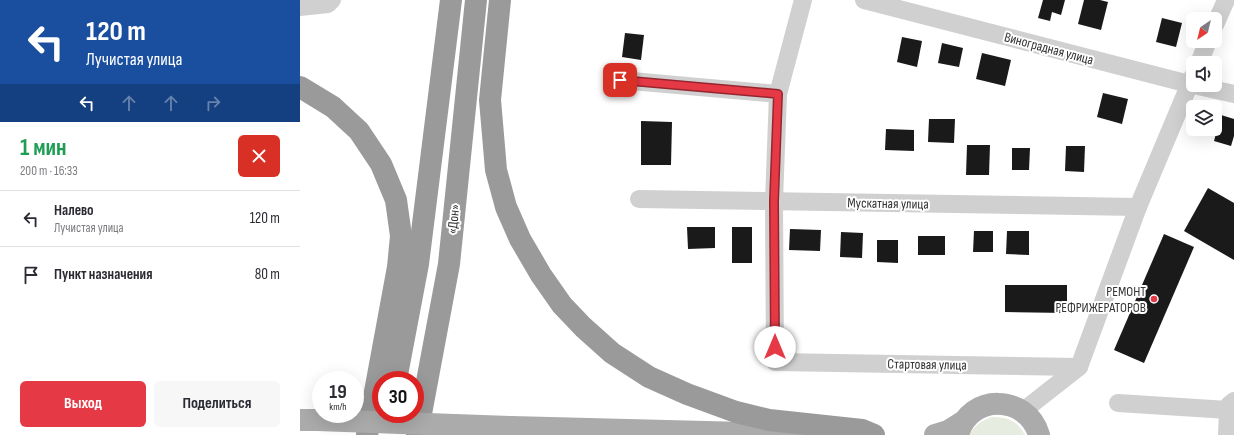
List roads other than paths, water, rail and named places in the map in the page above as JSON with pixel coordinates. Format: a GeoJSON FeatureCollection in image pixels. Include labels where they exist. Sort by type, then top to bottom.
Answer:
{"type":"FeatureCollection","features":[{"type":"Feature","properties":{"kind":"highway","name":"«Дон»"},"geometry":{"type":"LineString","coordinates":[[398,371],[418,264],[451,0]]}},
{"type":"Feature","properties":{"kind":"highway","name":"«Дон»"},"geometry":{"type":"LineString","coordinates":[[417,435],[449,264],[476,0]]}},
{"type":"Feature","properties":{"kind":"highway"},"geometry":{"type":"LineString","coordinates":[[500,0],[490,100],[496,170],[506,207],[520,239],[541,275],[562,304],[583,327],[612,353],[649,377],[687,394],[736,412],[769,420],[862,430],[874,435]]}},
{"type":"Feature","properties":{"kind":"highway"},"geometry":{"type":"LineString","coordinates":[[300,87],[333,107],[359,131],[381,164],[396,200],[401,236],[398,267],[367,435]]}},
{"type":"Feature","properties":{"kind":"highway"},"geometry":{"type":"LineString","coordinates":[[386,435],[388,423]]}},
{"type":"Feature","properties":{"kind":"main road"},"geometry":{"type":"LineString","coordinates":[[935,435],[961,428],[970,414],[978,409],[991,404],[1005,404],[1014,406],[1031,421],[1048,433],[1054,435]]}},
{"type":"Feature","properties":{"kind":"main road"},"geometry":{"type":"LineString","coordinates":[[308,420],[831,435]]}},
{"type":"Feature","properties":{"kind":"street"},"geometry":{"type":"LineString","coordinates":[[300,7],[328,4],[332,0]]}},
{"type":"Feature","properties":{"kind":"street"},"geometry":{"type":"LineString","coordinates":[[774,201],[778,94],[803,0]]}},
{"type":"Feature","properties":{"kind":"street","name":"Виноградная улица"},"geometry":{"type":"LineString","coordinates":[[864,0],[1186,79]]}},
{"type":"Feature","properties":{"kind":"street"},"geometry":{"type":"LineString","coordinates":[[1221,12],[1226,0]]}},
{"type":"Feature","properties":{"kind":"street"},"geometry":{"type":"LineString","coordinates":[[620,80],[778,94]]}},
{"type":"Feature","properties":{"kind":"street","name":"Виноградная улица"},"geometry":{"type":"LineString","coordinates":[[1222,90],[1234,94]]}},
{"type":"Feature","properties":{"kind":"street"},"geometry":{"type":"LineString","coordinates":[[1031,421],[1079,367],[1138,207],[1186,92]]}},
{"type":"Feature","properties":{"kind":"street","name":"Мускатная улица"},"geometry":{"type":"LineString","coordinates":[[639,199],[1138,207]]}},
{"type":"Feature","properties":{"kind":"street","name":"Стартовая улица"},"geometry":{"type":"LineString","coordinates":[[774,201],[775,362],[1079,367]]}},
{"type":"Feature","properties":{"kind":"street"},"geometry":{"type":"LineString","coordinates":[[1118,403],[1231,406],[1227,435]]}},
{"type":"Feature","properties":{"kind":"place","name":"РЕМОНТ РЕФРИЖЕРАТОРОВ"},"geometry":{"type":"Point","coordinates":[1154,299]}}]}
